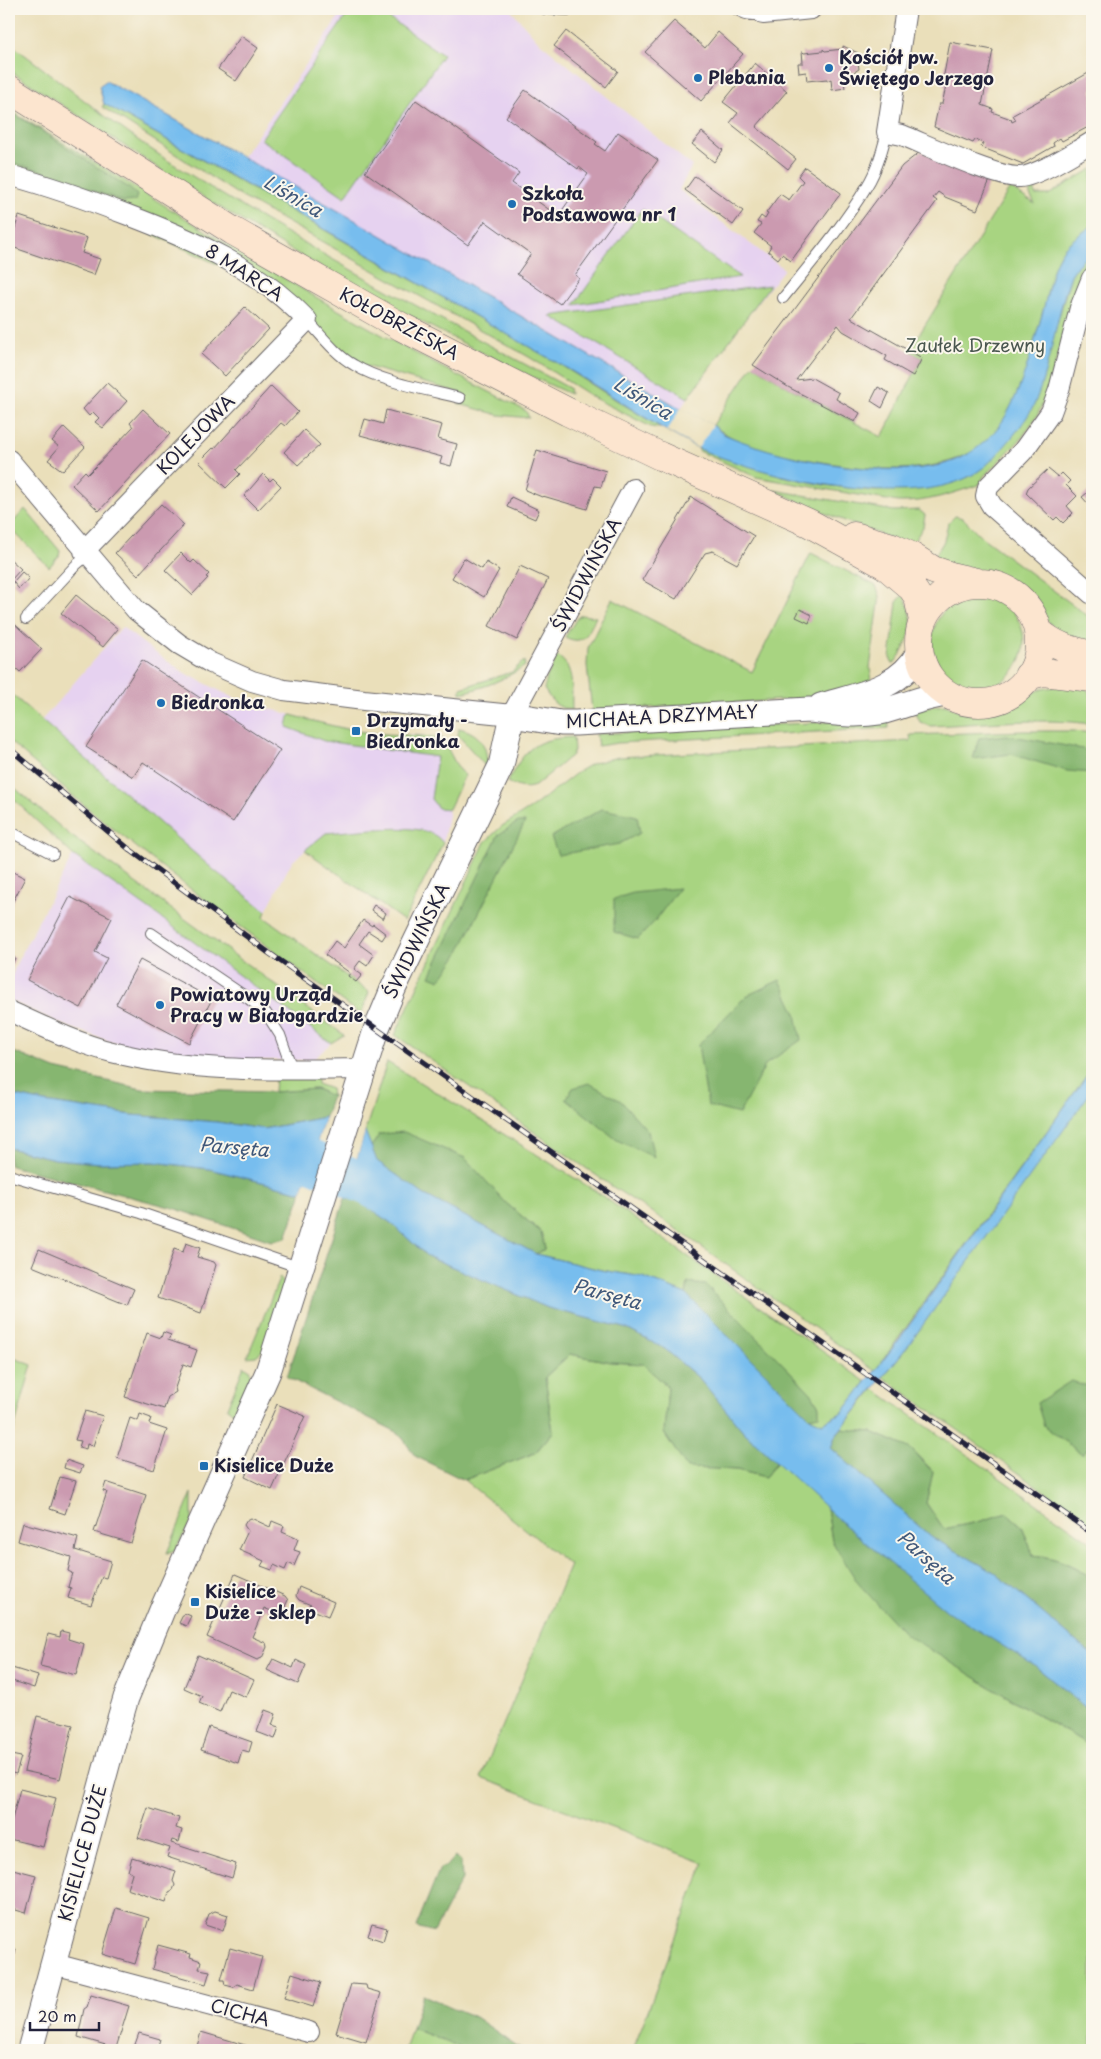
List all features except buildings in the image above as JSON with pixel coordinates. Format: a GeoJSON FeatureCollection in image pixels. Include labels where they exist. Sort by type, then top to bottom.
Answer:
{"type":"FeatureCollection","features":[{"type":"Feature","properties":{"kind":"main road","name":"KOŁOBRZESKA"},"geometry":{"type":"LineString","coordinates":[[9,89],[233,231],[402,327],[593,424],[809,523],[884,565],[906,582],[918,597],[923,620]]}},
{"type":"Feature","properties":{"kind":"main road","name":"KOŁOBRZESKA"},"geometry":{"type":"LineString","coordinates":[[809,523],[892,547],[933,570],[954,578],[979,582]]}},
{"type":"Feature","properties":{"kind":"main road"},"geometry":{"type":"LineString","coordinates":[[979,582],[990,584],[1012,593],[1029,610],[1038,631],[1038,655],[1028,676],[1020,686],[998,700],[972,702],[948,694],[937,686],[929,676],[919,652],[920,631],[928,610],[945,593],[955,587],[979,582]]}},
{"type":"Feature","properties":{"kind":"main road"},"geometry":{"type":"LineString","coordinates":[[1038,631],[1049,641],[1063,648],[1092,655]]}},
{"type":"Feature","properties":{"kind":"main road"},"geometry":{"type":"LineString","coordinates":[[1028,676],[1043,672],[1092,678]]}},
{"type":"Feature","properties":{"kind":"street"},"geometry":{"type":"LineString","coordinates":[[763,14],[811,9]]}},
{"type":"Feature","properties":{"kind":"street"},"geometry":{"type":"LineString","coordinates":[[906,9],[887,132],[902,135],[1000,174],[1021,177],[1057,162],[1092,142]]}},
{"type":"Feature","properties":{"kind":"street","name":"8 MARCA"},"geometry":{"type":"LineString","coordinates":[[9,174],[98,203],[210,249],[274,289],[307,320]]}},
{"type":"Feature","properties":{"kind":"street"},"geometry":{"type":"LineString","coordinates":[[1092,278],[1080,308],[1059,390],[1051,412],[1023,451],[988,487],[986,496],[992,506],[1092,594]]}},
{"type":"Feature","properties":{"kind":"street","name":"KOLEJOWA"},"geometry":{"type":"LineString","coordinates":[[86,553],[307,320]]}},
{"type":"Feature","properties":{"kind":"street","name":"MICHAŁA DRZYMAŁY"},"geometry":{"type":"LineString","coordinates":[[9,460],[132,606],[160,630],[191,652],[220,668],[272,687],[300,692],[561,723],[809,710],[844,714],[867,713],[894,708],[922,698],[948,694]]}},
{"type":"Feature","properties":{"kind":"street","name":"ŚWIDWIŃSKA"},"geometry":{"type":"LineString","coordinates":[[363,1069],[394,987],[501,766],[512,716],[633,490]]}},
{"type":"Feature","properties":{"kind":"street","name":"MICHAŁA DRZYMAŁY"},"geometry":{"type":"LineString","coordinates":[[809,710],[863,694],[896,680],[913,665],[919,652]]}},
{"type":"Feature","properties":{"kind":"street"},"geometry":{"type":"LineString","coordinates":[[9,1011],[76,1040],[138,1058],[179,1064],[232,1068],[363,1069]]}},
{"type":"Feature","properties":{"kind":"street","name":"KISIELICE DUŻE"},"geometry":{"type":"LineString","coordinates":[[30,2050],[126,1698],[163,1608],[268,1372],[302,1269],[363,1069]]}},
{"type":"Feature","properties":{"kind":"street","name":"CICHA"},"geometry":{"type":"LineString","coordinates":[[54,1964],[309,2032]]}},
{"type":"Feature","properties":{"kind":"lane"},"geometry":{"type":"LineString","coordinates":[[545,9],[572,9]]}},
{"type":"Feature","properties":{"kind":"lane"},"geometry":{"type":"LineString","coordinates":[[736,9],[742,13],[754,16],[763,14]]}},
{"type":"Feature","properties":{"kind":"lane"},"geometry":{"type":"LineString","coordinates":[[783,298],[836,231],[868,185],[881,154],[887,132]]}},
{"type":"Feature","properties":{"kind":"lane","name":"8 MARCA"},"geometry":{"type":"LineString","coordinates":[[307,320],[346,360],[361,369],[382,377],[460,398]]}},
{"type":"Feature","properties":{"kind":"lane"},"geometry":{"type":"LineString","coordinates":[[26,620],[86,553]]}},
{"type":"Feature","properties":{"kind":"lane"},"geometry":{"type":"LineString","coordinates":[[9,831],[54,854]]}},
{"type":"Feature","properties":{"kind":"lane"},"geometry":{"type":"LineString","coordinates":[[151,933],[249,999],[266,1013],[280,1035],[292,1069]]}},
{"type":"Feature","properties":{"kind":"lane"},"geometry":{"type":"LineString","coordinates":[[9,1175],[141,1214],[302,1269]]}},
{"type":"Feature","properties":{"kind":"shaded area","name":"Szkoła Podstawowa nr 1"},"geometry":{"type":"Polygon","coordinates":[[[344,9],[510,9],[537,40],[692,166],[679,190],[784,269],[727,343],[681,408],[353,219],[242,158],[344,9]]]}},
{"type":"Feature","properties":{"kind":"shaded area"},"geometry":{"type":"Polygon","coordinates":[[[122,627],[183,672],[238,700],[328,725],[401,736],[412,734],[442,738],[459,770],[465,775],[449,809],[443,843],[404,921],[305,850],[291,863],[266,911],[215,871],[41,721],[122,627]]]}},
{"type":"Feature","properties":{"kind":"shaded area"},"geometry":{"type":"Polygon","coordinates":[[[73,855],[331,1043],[313,1060],[225,1060],[145,1050],[111,1042],[64,1025],[9,1000],[9,984],[17,962],[73,855]]]}},
{"type":"Feature","properties":{"kind":"green space"},"geometry":{"type":"Polygon","coordinates":[[[351,9],[376,9],[443,55],[345,197],[261,139],[351,9]]]}},
{"type":"Feature","properties":{"kind":"green space"},"geometry":{"type":"Polygon","coordinates":[[[9,43],[127,132],[216,191],[366,278],[569,388],[570,394],[459,341],[386,303],[279,243],[211,201],[9,70],[9,43]]]}},
{"type":"Feature","properties":{"kind":"green space"},"geometry":{"type":"Polygon","coordinates":[[[104,104],[559,364],[661,428],[651,427],[594,398],[529,357],[242,197],[102,107],[104,104]]]}},
{"type":"Feature","properties":{"kind":"green space"},"geometry":{"type":"Polygon","coordinates":[[[9,110],[312,295],[526,411],[529,418],[499,415],[459,404],[461,393],[365,366],[346,353],[320,329],[298,302],[9,167],[9,110]]]}},
{"type":"Feature","properties":{"kind":"green space"},"geometry":{"type":"Polygon","coordinates":[[[9,110],[129,188],[137,195],[135,201],[124,202],[39,170],[9,162],[9,110]]]}},
{"type":"Feature","properties":{"kind":"green space","name":"Zaułek Drzewny"},"geometry":{"type":"Polygon","coordinates":[[[1092,169],[1092,226],[1071,241],[1056,261],[1024,377],[1010,409],[1001,423],[992,436],[977,448],[960,458],[941,464],[900,469],[879,469],[826,463],[774,452],[740,441],[725,434],[713,425],[753,365],[788,387],[882,437],[922,358],[909,351],[1010,188],[1035,204],[1030,195],[1030,183],[1035,181],[1035,195],[1048,195],[1092,169]]]}},
{"type":"Feature","properties":{"kind":"green space"},"geometry":{"type":"Polygon","coordinates":[[[642,209],[740,277],[574,305],[642,209]]]}},
{"type":"Feature","properties":{"kind":"green space"},"geometry":{"type":"Polygon","coordinates":[[[1092,250],[1092,263],[1079,281],[1046,396],[1037,416],[1021,439],[984,476],[979,485],[929,499],[898,502],[756,477],[699,451],[698,448],[786,477],[824,485],[874,491],[928,488],[969,477],[1033,407],[1071,275],[1092,250]]]}},
{"type":"Feature","properties":{"kind":"green space"},"geometry":{"type":"Polygon","coordinates":[[[770,285],[688,398],[550,316],[770,285]]]}},
{"type":"Feature","properties":{"kind":"green space"},"geometry":{"type":"Polygon","coordinates":[[[774,490],[894,511],[919,510],[925,515],[923,527],[911,546],[819,511],[774,490]]]}},
{"type":"Feature","properties":{"kind":"green space"},"geometry":{"type":"Polygon","coordinates":[[[25,509],[60,551],[59,556],[49,567],[9,527],[25,509]]]}},
{"type":"Feature","properties":{"kind":"green space"},"geometry":{"type":"Polygon","coordinates":[[[955,516],[963,518],[983,538],[1092,619],[1092,647],[1073,643],[1048,622],[1032,594],[1019,584],[998,574],[970,571],[933,559],[944,541],[948,523],[955,516]]]}},
{"type":"Feature","properties":{"kind":"green space"},"geometry":{"type":"Polygon","coordinates":[[[811,553],[876,586],[880,596],[870,668],[872,681],[830,696],[592,711],[587,665],[588,648],[612,599],[752,672],[811,553]]]}},
{"type":"Feature","properties":{"kind":"green space"},"geometry":{"type":"Polygon","coordinates":[[[904,594],[910,614],[910,630],[904,649],[893,665],[890,658],[897,602],[904,594]]]}},
{"type":"Feature","properties":{"kind":"green space"},"geometry":{"type":"Polygon","coordinates":[[[978,596],[996,600],[1010,610],[1020,624],[1024,642],[1020,660],[1010,674],[996,684],[978,688],[960,684],[946,674],[936,660],[932,642],[936,624],[946,610],[960,600],[978,596]]]}},
{"type":"Feature","properties":{"kind":"green space"},"geometry":{"type":"Polygon","coordinates":[[[581,615],[596,617],[588,633],[577,640],[565,637],[577,618],[581,615]]]}},
{"type":"Feature","properties":{"kind":"green space"},"geometry":{"type":"Polygon","coordinates":[[[557,656],[567,666],[570,673],[572,710],[555,704],[544,689],[547,677],[557,656]]]}},
{"type":"Feature","properties":{"kind":"green space"},"geometry":{"type":"Polygon","coordinates":[[[524,661],[525,666],[510,675],[486,686],[461,693],[461,688],[512,672],[524,661]]]}},
{"type":"Feature","properties":{"kind":"green space"},"geometry":{"type":"Polygon","coordinates":[[[1059,686],[1086,688],[1092,697],[1092,724],[1032,721],[930,726],[920,722],[914,708],[945,705],[962,712],[987,713],[1011,705],[1042,689],[1059,686]]]}},
{"type":"Feature","properties":{"kind":"green space"},"geometry":{"type":"Polygon","coordinates":[[[9,692],[215,871],[266,911],[264,917],[369,992],[361,1015],[226,916],[138,848],[51,778],[9,741],[9,692]]]}},
{"type":"Feature","properties":{"kind":"green space"},"geometry":{"type":"Polygon","coordinates":[[[291,715],[370,733],[442,738],[459,770],[465,775],[449,809],[438,808],[431,799],[437,757],[324,741],[287,727],[291,715]]]}},
{"type":"Feature","properties":{"kind":"green space"},"geometry":{"type":"Polygon","coordinates":[[[888,717],[889,728],[618,743],[598,746],[596,734],[866,720],[888,717]]]}},
{"type":"Feature","properties":{"kind":"green space"},"geometry":{"type":"Polygon","coordinates":[[[459,728],[473,733],[482,742],[486,754],[487,768],[458,735],[459,728]]]}},
{"type":"Feature","properties":{"kind":"green space"},"geometry":{"type":"Polygon","coordinates":[[[1024,731],[1092,733],[1092,1068],[875,1371],[668,1223],[613,1187],[395,1035],[485,842],[502,826],[534,806],[579,771],[593,763],[619,757],[911,741],[910,735],[1024,731]]]}},
{"type":"Feature","properties":{"kind":"green space"},"geometry":{"type":"Polygon","coordinates":[[[1007,735],[1083,749],[1092,754],[1092,773],[1067,771],[1011,754],[973,759],[979,738],[1007,735]]]}},
{"type":"Feature","properties":{"kind":"green space"},"geometry":{"type":"Polygon","coordinates":[[[573,737],[574,750],[572,755],[535,786],[527,788],[507,782],[525,754],[539,743],[573,737]]]}},
{"type":"Feature","properties":{"kind":"green space"},"geometry":{"type":"Polygon","coordinates":[[[9,783],[70,835],[344,1035],[331,1043],[73,855],[9,795],[9,783]]]}},
{"type":"Feature","properties":{"kind":"green space"},"geometry":{"type":"Polygon","coordinates":[[[602,809],[637,816],[640,833],[619,844],[558,855],[551,837],[602,809]]]}},
{"type":"Feature","properties":{"kind":"green space"},"geometry":{"type":"Polygon","coordinates":[[[518,822],[525,822],[457,956],[440,980],[430,976],[498,835],[518,822]]]}},
{"type":"Feature","properties":{"kind":"green space"},"geometry":{"type":"Polygon","coordinates":[[[401,828],[421,830],[437,837],[443,843],[404,921],[305,850],[326,833],[401,828]]]}},
{"type":"Feature","properties":{"kind":"green space"},"geometry":{"type":"Polygon","coordinates":[[[679,888],[655,921],[638,939],[614,932],[614,899],[633,893],[679,888]]]}},
{"type":"Feature","properties":{"kind":"green space"},"geometry":{"type":"Polygon","coordinates":[[[780,980],[796,1014],[801,1040],[766,1064],[739,1114],[708,1106],[698,1045],[746,996],[780,980]]]}},
{"type":"Feature","properties":{"kind":"green space"},"geometry":{"type":"Polygon","coordinates":[[[9,1050],[55,1069],[142,1089],[274,1092],[316,1089],[332,1096],[325,1117],[263,1129],[217,1122],[132,1115],[44,1102],[9,1094],[9,1050]]]}},
{"type":"Feature","properties":{"kind":"green space"},"geometry":{"type":"Polygon","coordinates":[[[387,1062],[594,1190],[866,1382],[843,1412],[822,1423],[809,1417],[819,1414],[811,1393],[786,1368],[688,1283],[686,1294],[643,1277],[601,1270],[536,1254],[545,1249],[541,1232],[507,1204],[380,1134],[371,1147],[365,1131],[387,1062]]]}},
{"type":"Feature","properties":{"kind":"green space"},"geometry":{"type":"Polygon","coordinates":[[[317,1077],[317,1084],[331,1089],[332,1096],[316,1089],[274,1092],[275,1078],[317,1077]]]}},
{"type":"Feature","properties":{"kind":"green space"},"geometry":{"type":"Polygon","coordinates":[[[589,1083],[621,1101],[648,1131],[654,1157],[617,1140],[566,1099],[573,1088],[589,1083]]]}},
{"type":"Feature","properties":{"kind":"green space"},"geometry":{"type":"Polygon","coordinates":[[[1092,1090],[1092,1525],[883,1377],[907,1347],[1092,1090]]]}},
{"type":"Feature","properties":{"kind":"green space"},"geometry":{"type":"Polygon","coordinates":[[[404,1132],[465,1158],[507,1204],[541,1232],[545,1249],[536,1254],[423,1194],[376,1161],[371,1147],[380,1134],[404,1132]]]}},
{"type":"Feature","properties":{"kind":"green space"},"geometry":{"type":"Polygon","coordinates":[[[9,1148],[55,1159],[99,1163],[154,1162],[209,1169],[302,1192],[286,1238],[271,1241],[170,1207],[11,1166],[9,1165],[9,1148]]]}},
{"type":"Feature","properties":{"kind":"green space"},"geometry":{"type":"Polygon","coordinates":[[[345,1198],[358,1201],[391,1223],[427,1256],[548,1308],[625,1328],[665,1349],[700,1379],[744,1432],[777,1462],[765,1477],[737,1470],[687,1468],[664,1433],[668,1387],[643,1364],[611,1362],[570,1354],[545,1377],[553,1432],[535,1453],[464,1480],[415,1456],[399,1433],[287,1377],[345,1198]]]}},
{"type":"Feature","properties":{"kind":"green space"},"geometry":{"type":"Polygon","coordinates":[[[280,1277],[285,1286],[263,1350],[256,1356],[247,1357],[280,1277]]]}},
{"type":"Feature","properties":{"kind":"green space"},"geometry":{"type":"Polygon","coordinates":[[[688,1283],[706,1285],[811,1393],[819,1406],[819,1415],[809,1417],[686,1294],[688,1283]]]}},
{"type":"Feature","properties":{"kind":"green space"},"geometry":{"type":"Polygon","coordinates":[[[570,1354],[611,1362],[643,1364],[668,1387],[664,1433],[687,1467],[737,1470],[765,1477],[777,1462],[827,1508],[832,1541],[974,1677],[1092,1747],[1092,2050],[633,2050],[704,1863],[481,1778],[570,1565],[464,1480],[535,1453],[553,1432],[545,1377],[570,1354]]]}},
{"type":"Feature","properties":{"kind":"green space"},"geometry":{"type":"Polygon","coordinates":[[[9,1356],[32,1365],[11,1440],[9,1440],[9,1356]]]}},
{"type":"Feature","properties":{"kind":"green space"},"geometry":{"type":"Polygon","coordinates":[[[244,1366],[249,1369],[252,1378],[236,1415],[227,1408],[244,1366]]]}},
{"type":"Feature","properties":{"kind":"green space"},"geometry":{"type":"Polygon","coordinates":[[[1071,1381],[1092,1387],[1092,1446],[1082,1454],[1044,1426],[1037,1403],[1071,1381]]]}},
{"type":"Feature","properties":{"kind":"green space"},"geometry":{"type":"Polygon","coordinates":[[[874,1389],[1092,1543],[1092,1580],[1065,1563],[1033,1555],[1022,1526],[1007,1513],[978,1522],[944,1529],[926,1503],[933,1471],[911,1449],[872,1432],[841,1429],[874,1389]]]}},
{"type":"Feature","properties":{"kind":"green space"},"geometry":{"type":"Polygon","coordinates":[[[841,1429],[872,1432],[911,1449],[933,1472],[926,1503],[944,1529],[978,1522],[1007,1513],[1022,1526],[1033,1555],[1065,1563],[1092,1580],[1092,1655],[994,1572],[931,1537],[831,1448],[835,1436],[841,1429]]]}},
{"type":"Feature","properties":{"kind":"green space"},"geometry":{"type":"Polygon","coordinates":[[[192,1493],[192,1520],[175,1550],[167,1553],[192,1493]]]}},
{"type":"Feature","properties":{"kind":"green space"},"geometry":{"type":"Polygon","coordinates":[[[827,1508],[846,1526],[1035,1666],[1092,1713],[1092,1747],[905,1634],[858,1583],[832,1541],[827,1508]]]}},
{"type":"Feature","properties":{"kind":"green space"},"geometry":{"type":"Polygon","coordinates":[[[454,1857],[461,1861],[462,1879],[434,1932],[416,1927],[440,1868],[447,1865],[454,1857]]]}},
{"type":"Feature","properties":{"kind":"green space"},"geometry":{"type":"Polygon","coordinates":[[[423,1995],[475,2017],[523,2050],[466,2050],[412,2028],[423,1995]]]}},
{"type":"Feature","properties":{"kind":"green space"},"geometry":{"type":"Polygon","coordinates":[[[412,2028],[462,2048],[466,2050],[405,2050],[412,2028]]]}},
{"type":"Feature","properties":{"kind":"water","name":"Liśnica"},"geometry":{"type":"Polygon","coordinates":[[[106,81],[353,219],[714,426],[722,433],[776,452],[842,466],[908,469],[937,466],[961,458],[991,436],[1008,413],[1026,370],[1057,260],[1071,241],[1092,226],[1092,250],[1071,275],[1035,403],[1012,438],[983,468],[956,482],[923,489],[886,491],[847,488],[771,473],[737,463],[691,445],[590,382],[104,104],[99,86],[106,81]]]}},
{"type":"Feature","properties":{"kind":"water"},"geometry":{"type":"Polygon","coordinates":[[[1092,1068],[1092,1090],[1088,1096],[907,1347],[835,1436],[831,1448],[931,1537],[994,1572],[1092,1655],[1092,1713],[1035,1666],[947,1611],[846,1526],[744,1432],[700,1379],[665,1349],[625,1328],[548,1308],[427,1256],[391,1223],[358,1201],[345,1198],[365,1131],[377,1161],[423,1194],[536,1254],[601,1270],[643,1277],[686,1294],[809,1417],[822,1423],[843,1412],[898,1341],[1092,1068]]]}},
{"type":"Feature","properties":{"kind":"water"},"geometry":{"type":"Polygon","coordinates":[[[9,1094],[44,1102],[132,1115],[217,1122],[263,1129],[325,1117],[302,1192],[209,1169],[154,1162],[99,1163],[55,1159],[9,1148],[9,1094]]]}},
{"type":"Feature","properties":{"kind":"pier"},"geometry":{"type":"Polygon","coordinates":[[[681,408],[713,425],[698,448],[667,431],[681,408]]]}},
{"type":"Feature","properties":{"kind":"pier"},"geometry":{"type":"Polygon","coordinates":[[[326,1115],[328,1118],[304,1193],[301,1195],[326,1115]]]}},
{"type":"Feature","properties":{"kind":"pier"},"geometry":{"type":"Polygon","coordinates":[[[364,1128],[366,1128],[344,1200],[342,1197],[364,1128]]]}},
{"type":"Feature","properties":{"kind":"waterway","name":"Parsęta"},"geometry":{"type":"LineString","coordinates":[[256,1149],[291,1152],[370,1186],[400,1203]]}},
{"type":"Feature","properties":{"kind":"railway"},"geometry":{"type":"LineString","coordinates":[[9,748],[129,849],[269,953],[1092,1533]]}},
{"type":"Feature","properties":{"kind":"place","name":"Kościół pw. Świętego Jerzego"},"geometry":{"type":"Point","coordinates":[829,68]}},
{"type":"Feature","properties":{"kind":"place","name":"Plebania"},"geometry":{"type":"Point","coordinates":[698,78]}},
{"type":"Feature","properties":{"kind":"place","name":"Szkoła Podstawowa nr 1"},"geometry":{"type":"Point","coordinates":[512,204]}},
{"type":"Feature","properties":{"kind":"place","name":"Biedronka"},"geometry":{"type":"Point","coordinates":[161,703]}},
{"type":"Feature","properties":{"kind":"place","name":"Drzymały - Biedronka"},"geometry":{"type":"Point","coordinates":[356,731]}},
{"type":"Feature","properties":{"kind":"place","name":"Powiatowy Urząd Pracy w Białogardzie"},"geometry":{"type":"Point","coordinates":[160,1005]}},
{"type":"Feature","properties":{"kind":"place","name":"Kisielice Duże"},"geometry":{"type":"Point","coordinates":[204,1466]}},
{"type":"Feature","properties":{"kind":"place","name":"Kisielice Duże - sklep"},"geometry":{"type":"Point","coordinates":[195,1602]}}]}
